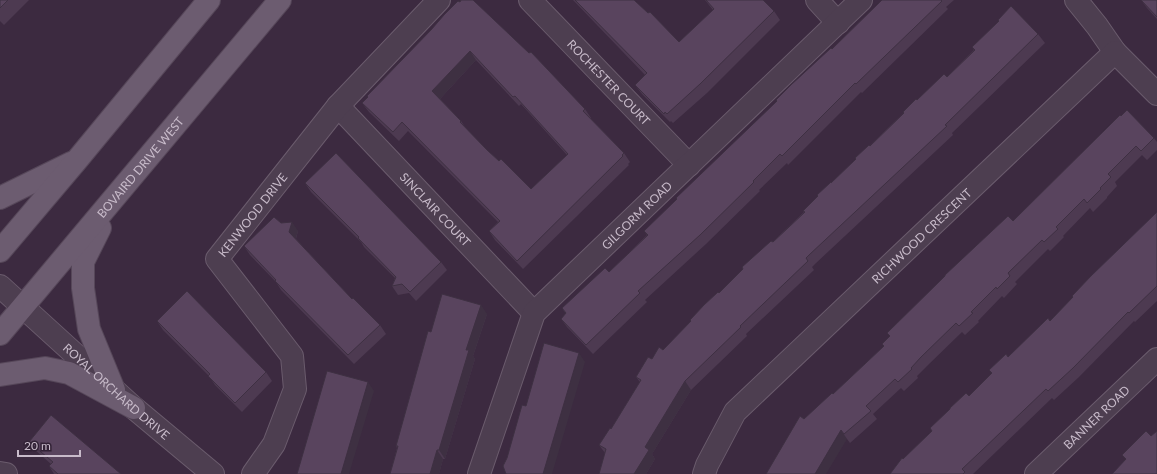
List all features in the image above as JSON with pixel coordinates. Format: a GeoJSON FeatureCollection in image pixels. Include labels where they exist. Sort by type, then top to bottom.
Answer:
{"type":"FeatureCollection","features":[{"type":"Feature","properties":{"kind":"main road"},"geometry":{"type":"LineString","coordinates":[[0,251],[209,0]]}},
{"type":"Feature","properties":{"kind":"main road","name":"BOVAIRD DRIVE WEST"},"geometry":{"type":"LineString","coordinates":[[0,334],[280,0]]}},
{"type":"Feature","properties":{"kind":"main road"},"geometry":{"type":"LineString","coordinates":[[0,198],[77,160]]}},
{"type":"Feature","properties":{"kind":"main road"},"geometry":{"type":"LineString","coordinates":[[114,390],[89,329],[83,288],[83,262],[115,197]]}},
{"type":"Feature","properties":{"kind":"main road"},"geometry":{"type":"LineString","coordinates":[[0,375],[45,368],[70,373],[134,408]]}},
{"type":"Feature","properties":{"kind":"street","name":"KENWOOD DRIVE"},"geometry":{"type":"LineString","coordinates":[[252,474],[274,444],[295,389],[292,356],[217,259],[338,106],[439,0]]}},
{"type":"Feature","properties":{"kind":"street","name":"ROCHESTER COURT"},"geometry":{"type":"LineString","coordinates":[[530,0],[689,165]]}},
{"type":"Feature","properties":{"kind":"street"},"geometry":{"type":"LineString","coordinates":[[817,0],[838,23]]}},
{"type":"Feature","properties":{"kind":"street","name":"GILGORM ROAD"},"geometry":{"type":"LineString","coordinates":[[479,474],[534,313],[861,0]]}},
{"type":"Feature","properties":{"kind":"street"},"geometry":{"type":"LineString","coordinates":[[1076,0],[1097,26],[1115,52],[1157,94]]}},
{"type":"Feature","properties":{"kind":"street","name":"RICHWOOD CRESCENT"},"geometry":{"type":"LineString","coordinates":[[704,474],[707,465],[736,412],[1115,52]]}},
{"type":"Feature","properties":{"kind":"street","name":"SINCLAIR COURT"},"geometry":{"type":"LineString","coordinates":[[338,106],[534,313]]}},
{"type":"Feature","properties":{"kind":"street","name":"ROYAL ORCHARD DRIVE"},"geometry":{"type":"LineString","coordinates":[[0,286],[134,408],[213,474]]}},
{"type":"Feature","properties":{"kind":"street","name":"BANNER ROAD"},"geometry":{"type":"LineString","coordinates":[[1036,474],[1157,359]]}},
{"type":"Feature","properties":{"kind":"street"},"geometry":{"type":"LineString","coordinates":[[0,473],[6,474]]}},
{"type":"Feature","properties":{"kind":"building"},"geometry":{"type":"Polygon","coordinates":[[[0,0],[8,0],[0,8],[0,0]]]}},
{"type":"Feature","properties":{"kind":"building"},"geometry":{"type":"Polygon","coordinates":[[[461,0],[473,0],[529,53],[531,52],[585,109],[583,111],[624,153],[622,155],[623,156],[517,261],[489,231],[500,221],[402,122],[393,132],[362,103],[444,15],[458,1],[460,2],[461,0]],[[470,51],[432,91],[487,150],[499,161],[501,159],[531,189],[568,154],[515,96],[513,97],[470,51]]]}},
{"type":"Feature","properties":{"kind":"building"},"geometry":{"type":"Polygon","coordinates":[[[575,0],[634,0],[648,13],[650,12],[679,42],[714,9],[706,0],[763,0],[774,11],[700,84],[667,114],[665,112],[664,114],[635,85],[647,73],[575,0]]]}},
{"type":"Feature","properties":{"kind":"building"},"geometry":{"type":"Polygon","coordinates":[[[882,0],[942,1],[856,84],[855,83],[782,156],[780,154],[700,235],[638,291],[640,293],[586,345],[561,319],[566,313],[562,308],[605,268],[609,272],[648,235],[644,231],[677,199],[676,198],[777,101],[776,100],[792,84],[831,48],[832,49],[882,0]]]}},
{"type":"Feature","properties":{"kind":"building"},"geometry":{"type":"Polygon","coordinates":[[[1141,0],[1157,0],[1157,17],[1141,0]]]}},
{"type":"Feature","properties":{"kind":"building"},"geometry":{"type":"Polygon","coordinates":[[[1011,6],[1038,34],[945,125],[947,126],[809,255],[806,258],[808,261],[685,381],[645,447],[649,450],[634,474],[599,474],[606,449],[599,445],[610,428],[611,429],[641,380],[636,377],[648,357],[652,359],[659,347],[663,350],[704,305],[718,292],[719,293],[743,269],[742,267],[771,241],[773,242],[805,212],[803,211],[818,196],[817,195],[869,145],[870,146],[904,113],[903,112],[916,99],[917,100],[944,74],[947,77],[975,50],[972,47],[999,21],[998,20],[1011,6]]]}},
{"type":"Feature","properties":{"kind":"building"},"geometry":{"type":"Polygon","coordinates":[[[1127,110],[1154,138],[1141,151],[1136,146],[1108,174],[1111,177],[1100,188],[1101,189],[1087,203],[1084,199],[1056,227],[1058,229],[1044,242],[1042,240],[1008,273],[1010,276],[997,289],[996,287],[971,312],[973,313],[959,326],[956,323],[898,382],[895,379],[866,406],[871,411],[844,434],[841,430],[815,474],[766,474],[800,416],[804,419],[832,393],[833,394],[884,346],[882,344],[890,336],[887,333],[945,275],[1008,216],[1013,221],[1120,115],[1121,116],[1127,110]]]}},
{"type":"Feature","properties":{"kind":"building"},"geometry":{"type":"Polygon","coordinates":[[[336,153],[441,262],[410,292],[402,284],[392,286],[396,277],[358,238],[359,237],[305,183],[336,153]]]}},
{"type":"Feature","properties":{"kind":"building"},"geometry":{"type":"Polygon","coordinates":[[[1157,212],[1157,286],[1129,313],[1128,312],[1073,368],[1048,391],[1046,389],[962,469],[965,472],[963,474],[890,474],[902,458],[903,459],[932,431],[930,428],[950,408],[966,393],[969,396],[992,373],[989,370],[1006,354],[1008,357],[1048,318],[1050,321],[1091,276],[1157,212]]]}},
{"type":"Feature","properties":{"kind":"building"},"geometry":{"type":"Polygon","coordinates":[[[274,217],[281,223],[292,222],[289,232],[352,299],[353,298],[380,325],[348,355],[275,281],[276,280],[244,246],[274,217]]]}},
{"type":"Feature","properties":{"kind":"building"},"geometry":{"type":"Polygon","coordinates":[[[187,291],[266,372],[235,403],[208,376],[210,374],[157,321],[187,291]]]}},
{"type":"Feature","properties":{"kind":"building"},"geometry":{"type":"Polygon","coordinates":[[[442,294],[481,305],[466,350],[469,350],[439,450],[437,450],[430,474],[390,474],[398,446],[396,446],[428,331],[431,332],[442,294]]]}},
{"type":"Feature","properties":{"kind":"building"},"geometry":{"type":"Polygon","coordinates":[[[544,343],[579,353],[543,474],[506,474],[503,466],[507,458],[522,405],[526,406],[544,343]]]}},
{"type":"Feature","properties":{"kind":"building"},"geometry":{"type":"Polygon","coordinates":[[[327,371],[368,382],[341,474],[297,474],[327,371]]]}},
{"type":"Feature","properties":{"kind":"building"},"geometry":{"type":"Polygon","coordinates":[[[51,415],[121,474],[58,474],[49,466],[53,462],[29,442],[51,415]]]}},
{"type":"Feature","properties":{"kind":"building"},"geometry":{"type":"Polygon","coordinates":[[[1146,431],[1151,436],[1157,431],[1157,474],[1112,474],[1126,459],[1122,455],[1146,431]]]}}]}
